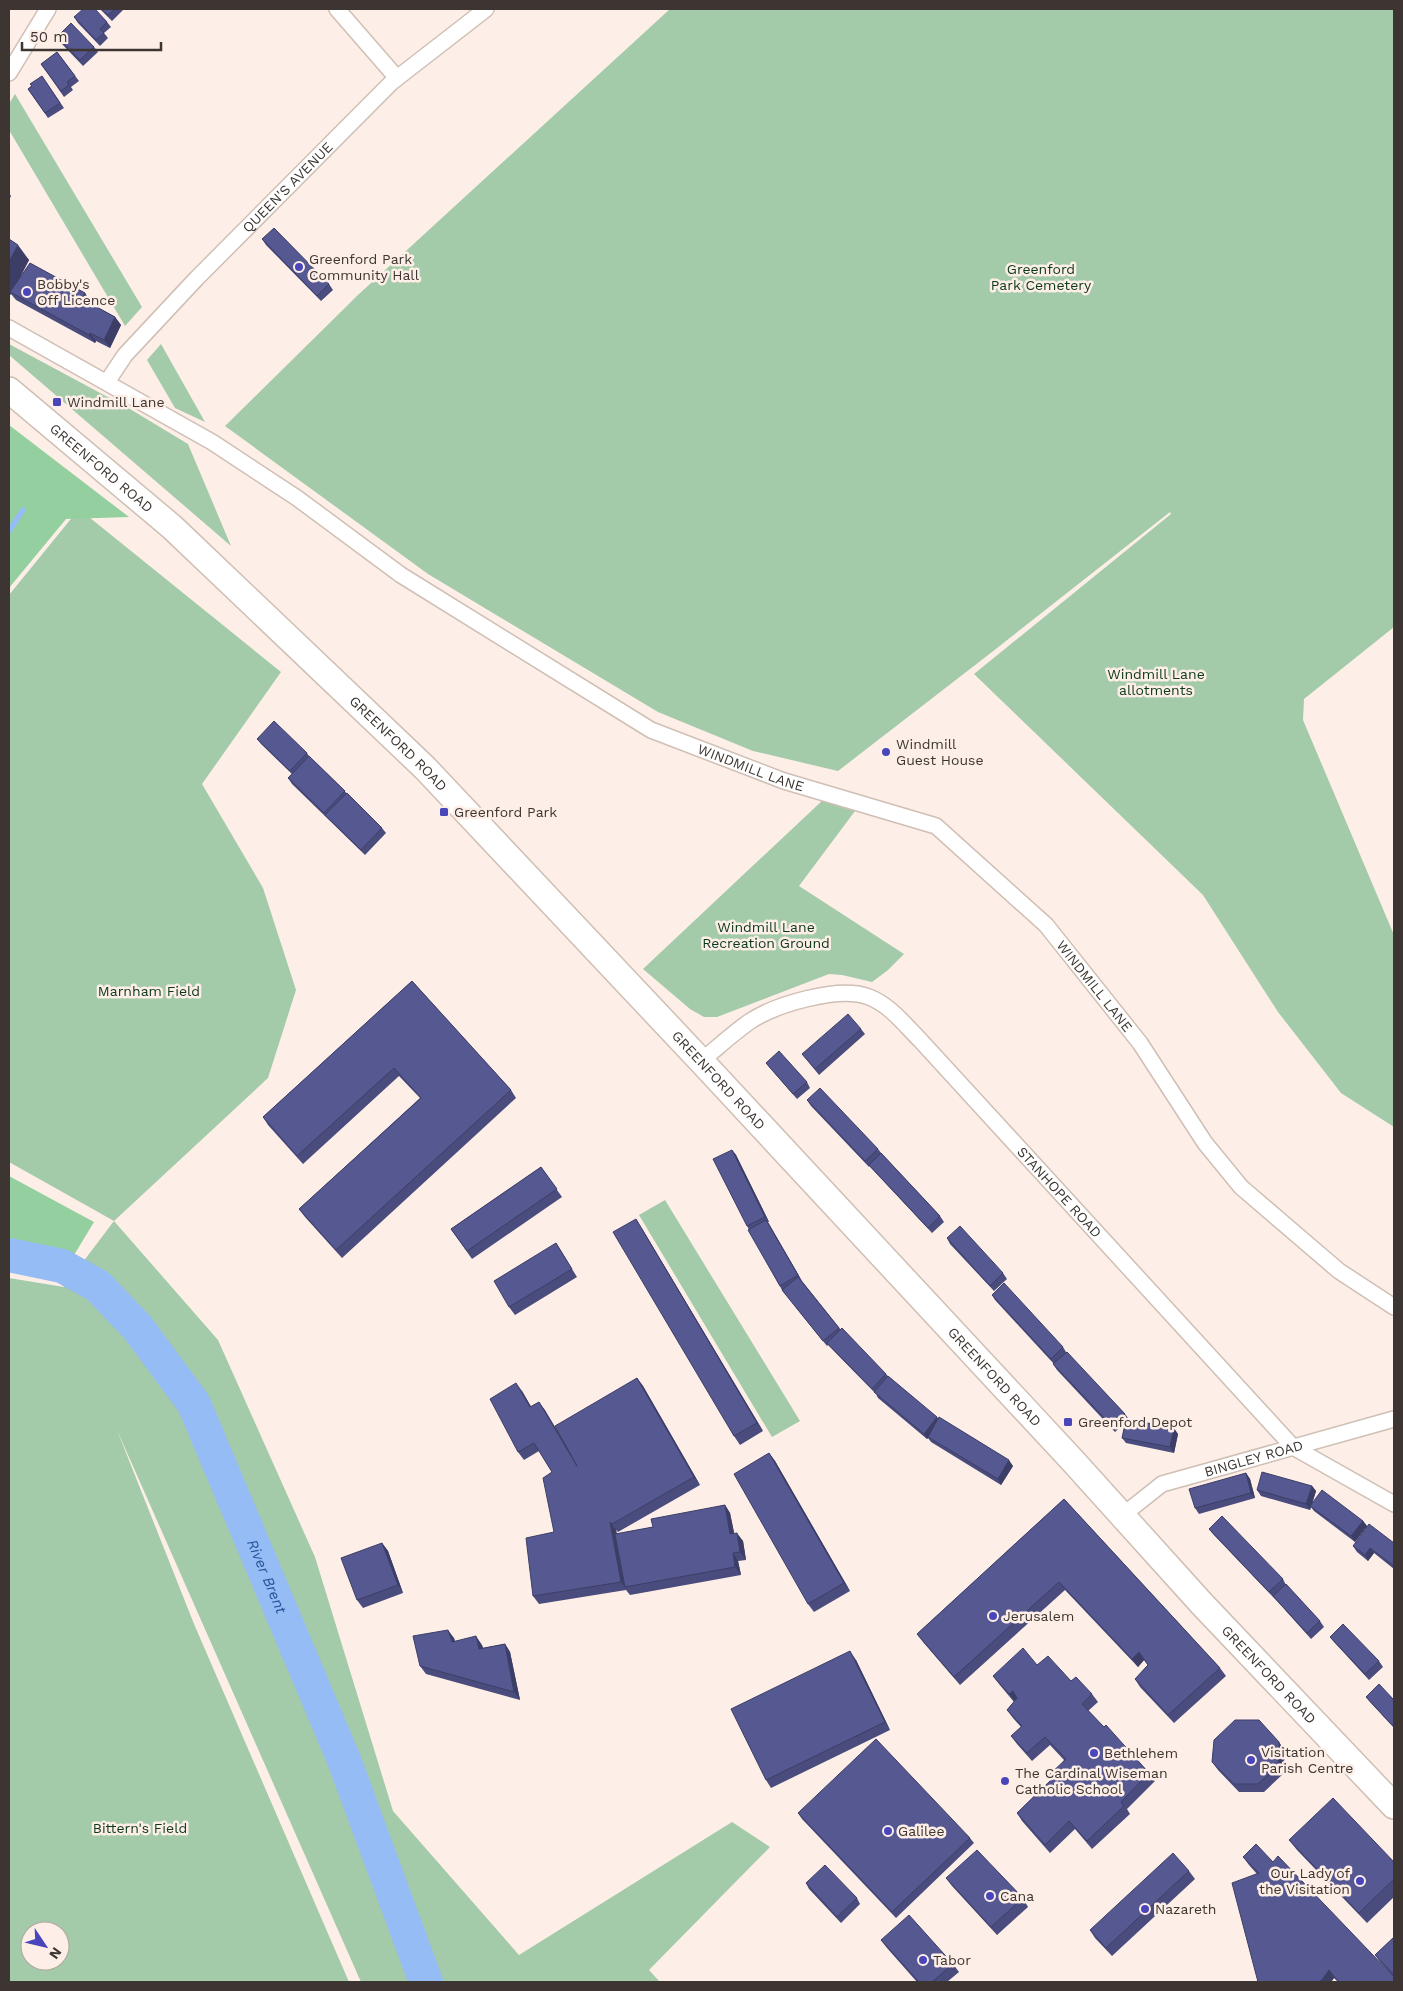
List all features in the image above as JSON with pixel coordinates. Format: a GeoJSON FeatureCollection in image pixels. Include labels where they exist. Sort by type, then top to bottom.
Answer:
{"type":"FeatureCollection","features":[{"type":"Feature","properties":{"kind":"main road","name":"GREENFORD ROAD"},"geometry":{"type":"LineString","coordinates":[[9,390],[172,527],[425,768],[701,1061],[1123,1515],[1202,1604],[1394,1806]]}},
{"type":"Feature","properties":{"kind":"street"},"geometry":{"type":"LineString","coordinates":[[9,73],[48,9]]}},
{"type":"Feature","properties":{"kind":"street"},"geometry":{"type":"LineString","coordinates":[[337,9],[397,78]]}},
{"type":"Feature","properties":{"kind":"street","name":"QUEEN'S AVENUE"},"geometry":{"type":"LineString","coordinates":[[107,382],[125,355],[196,279],[397,78],[486,9]]}},
{"type":"Feature","properties":{"kind":"street","name":"WINDMILL LANE"},"geometry":{"type":"LineString","coordinates":[[9,328],[212,442],[297,498],[401,575],[651,730],[784,781],[936,826],[1046,925],[1140,1043],[1205,1143],[1241,1188],[1339,1271],[1394,1307]]}},
{"type":"Feature","properties":{"kind":"street","name":"STANHOPE ROAD"},"geometry":{"type":"LineString","coordinates":[[701,1061],[749,1022],[760,1016],[819,995],[848,992],[868,996],[887,1008],[921,1041],[1293,1447],[1394,1504]]}},
{"type":"Feature","properties":{"kind":"street","name":"BINGLEY ROAD"},"geometry":{"type":"LineString","coordinates":[[1123,1515],[1162,1484],[1394,1419]]}},
{"type":"Feature","properties":{"kind":"green space","name":"Greenford Park Cemetery"},"geometry":{"type":"Polygon","coordinates":[[[670,9],[1394,9],[1394,627],[1304,699],[1303,720],[1394,935],[1394,1127],[1341,1093],[1278,1012],[1203,895],[974,674],[1171,514],[1170,512],[838,771],[753,751],[658,712],[428,574],[225,426],[359,294],[670,9]]]}},
{"type":"Feature","properties":{"kind":"green space"},"geometry":{"type":"Polygon","coordinates":[[[15,94],[142,307],[125,326],[9,130],[9,104],[15,94]]]}},
{"type":"Feature","properties":{"kind":"green space"},"geometry":{"type":"Polygon","coordinates":[[[9,344],[130,409],[188,444],[231,546],[9,355],[9,344]]]}},
{"type":"Feature","properties":{"kind":"green space"},"geometry":{"type":"Polygon","coordinates":[[[161,344],[205,422],[175,408],[147,360],[161,344]]]}},
{"type":"Feature","properties":{"kind":"green space"},"geometry":{"type":"Polygon","coordinates":[[[9,425],[129,517],[66,519],[9,588],[9,425]]]}},
{"type":"Feature","properties":{"kind":"green space","name":"Marnham Field"},"geometry":{"type":"Polygon","coordinates":[[[79,509],[281,672],[202,784],[263,888],[296,990],[268,1078],[114,1221],[9,1162],[9,595],[79,509]]]}},
{"type":"Feature","properties":{"kind":"green space","name":"Windmill Lane Recreation Ground"},"geometry":{"type":"Polygon","coordinates":[[[824,799],[855,811],[799,886],[904,954],[888,970],[872,982],[829,974],[717,1017],[704,1017],[690,1009],[643,969],[824,799]]]}},
{"type":"Feature","properties":{"kind":"green space"},"geometry":{"type":"Polygon","coordinates":[[[9,1176],[94,1222],[71,1260],[9,1248],[9,1176]]]}},
{"type":"Feature","properties":{"kind":"green space"},"geometry":{"type":"Polygon","coordinates":[[[665,1200],[800,1421],[772,1437],[639,1215],[665,1200]]]}},
{"type":"Feature","properties":{"kind":"green space","name":"Bittern's Field"},"geometry":{"type":"Polygon","coordinates":[[[114,1221],[218,1340],[315,1557],[393,1811],[519,1955],[732,1822],[770,1847],[649,1970],[660,1982],[361,1982],[117,1430],[194,1624],[349,1982],[9,1982],[9,1278],[64,1287],[114,1221]]]}},
{"type":"Feature","properties":{"kind":"building"},"geometry":{"type":"Polygon","coordinates":[[[83,9],[95,9],[107,22],[100,29],[104,33],[96,40],[74,17],[83,9]]]}},
{"type":"Feature","properties":{"kind":"building"},"geometry":{"type":"Polygon","coordinates":[[[101,9],[115,9],[108,15],[101,9]]]}},
{"type":"Feature","properties":{"kind":"building"},"geometry":{"type":"Polygon","coordinates":[[[71,23],[94,47],[80,60],[57,37],[71,23]]]}},
{"type":"Feature","properties":{"kind":"building"},"geometry":{"type":"Polygon","coordinates":[[[57,52],[75,76],[67,82],[69,85],[61,91],[41,64],[57,52]]]}},
{"type":"Feature","properties":{"kind":"building"},"geometry":{"type":"Polygon","coordinates":[[[42,76],[60,103],[45,113],[28,89],[32,86],[30,84],[42,76]]]}},
{"type":"Feature","properties":{"kind":"building","name":"Greenford Park Community Hall"},"geometry":{"type":"Polygon","coordinates":[[[274,228],[329,284],[317,296],[262,239],[274,228]]]}},
{"type":"Feature","properties":{"kind":"building"},"geometry":{"type":"Polygon","coordinates":[[[9,239],[18,245],[9,262],[9,239]]]}},
{"type":"Feature","properties":{"kind":"building"},"geometry":{"type":"Polygon","coordinates":[[[30,263],[85,293],[82,299],[115,317],[104,340],[90,333],[89,335],[10,292],[30,263]]]}},
{"type":"Feature","properties":{"kind":"building"},"geometry":{"type":"Polygon","coordinates":[[[274,721],[307,753],[290,771],[257,739],[274,721]]]}},
{"type":"Feature","properties":{"kind":"building"},"geometry":{"type":"Polygon","coordinates":[[[309,756],[345,791],[324,813],[288,778],[309,756]]]}},
{"type":"Feature","properties":{"kind":"building"},"geometry":{"type":"Polygon","coordinates":[[[347,793],[382,828],[361,850],[325,815],[347,793]]]}},
{"type":"Feature","properties":{"kind":"building"},"geometry":{"type":"Polygon","coordinates":[[[412,981],[511,1090],[336,1250],[299,1209],[421,1098],[394,1068],[297,1156],[263,1117],[412,981]]]}},
{"type":"Feature","properties":{"kind":"building"},"geometry":{"type":"Polygon","coordinates":[[[848,1014],[861,1029],[815,1069],[802,1054],[848,1014]]]}},
{"type":"Feature","properties":{"kind":"building"},"geometry":{"type":"Polygon","coordinates":[[[779,1051],[807,1082],[793,1094],[766,1063],[779,1051]]]}},
{"type":"Feature","properties":{"kind":"building"},"geometry":{"type":"Polygon","coordinates":[[[820,1088],[878,1149],[865,1161],[807,1100],[820,1088]]]}},
{"type":"Feature","properties":{"kind":"building"},"geometry":{"type":"Polygon","coordinates":[[[732,1150],[765,1217],[747,1226],[713,1159],[732,1150]]]}},
{"type":"Feature","properties":{"kind":"building"},"geometry":{"type":"Polygon","coordinates":[[[881,1153],[940,1216],[928,1228],[869,1165],[881,1153]]]}},
{"type":"Feature","properties":{"kind":"building"},"geometry":{"type":"Polygon","coordinates":[[[541,1167],[557,1189],[467,1251],[451,1229],[541,1167]]]}},
{"type":"Feature","properties":{"kind":"building"},"geometry":{"type":"Polygon","coordinates":[[[636,1219],[757,1423],[734,1436],[613,1232],[636,1219]]]}},
{"type":"Feature","properties":{"kind":"building"},"geometry":{"type":"Polygon","coordinates":[[[766,1220],[798,1275],[780,1286],[748,1230],[766,1220]]]}},
{"type":"Feature","properties":{"kind":"building"},"geometry":{"type":"Polygon","coordinates":[[[960,1226],[1003,1273],[990,1286],[947,1238],[960,1226]]]}},
{"type":"Feature","properties":{"kind":"building"},"geometry":{"type":"Polygon","coordinates":[[[556,1243],[572,1269],[509,1307],[494,1281],[556,1243]]]}},
{"type":"Feature","properties":{"kind":"building"},"geometry":{"type":"Polygon","coordinates":[[[798,1277],[839,1328],[823,1341],[782,1290],[798,1277]]]}},
{"type":"Feature","properties":{"kind":"building"},"geometry":{"type":"Polygon","coordinates":[[[1004,1283],[1063,1347],[1051,1359],[992,1295],[1004,1283]]]}},
{"type":"Feature","properties":{"kind":"building"},"geometry":{"type":"Polygon","coordinates":[[[842,1328],[886,1374],[872,1389],[827,1343],[842,1328]]]}},
{"type":"Feature","properties":{"kind":"building"},"geometry":{"type":"Polygon","coordinates":[[[1067,1352],[1125,1414],[1112,1426],[1053,1364],[1067,1352]]]}},
{"type":"Feature","properties":{"kind":"building"},"geometry":{"type":"Polygon","coordinates":[[[888,1376],[937,1417],[924,1434],[874,1392],[888,1376]]]}},
{"type":"Feature","properties":{"kind":"building"},"geometry":{"type":"Polygon","coordinates":[[[637,1378],[694,1477],[612,1524],[610,1522],[621,1582],[533,1596],[526,1538],[554,1532],[543,1478],[552,1472],[534,1443],[518,1452],[490,1399],[516,1383],[530,1407],[539,1402],[577,1466],[555,1426],[637,1378]]]}},
{"type":"Feature","properties":{"kind":"building"},"geometry":{"type":"Polygon","coordinates":[[[939,1417],[1009,1460],[998,1479],[928,1437],[939,1417]]]}},
{"type":"Feature","properties":{"kind":"building"},"geometry":{"type":"Polygon","coordinates":[[[1126,1419],[1174,1428],[1170,1447],[1122,1438],[1126,1419]]]}},
{"type":"Feature","properties":{"kind":"building"},"geometry":{"type":"Polygon","coordinates":[[[769,1453],[844,1583],[808,1604],[734,1474],[769,1453]]]}},
{"type":"Feature","properties":{"kind":"building"},"geometry":{"type":"Polygon","coordinates":[[[1262,1472],[1312,1486],[1306,1504],[1257,1490],[1262,1472]]]}},
{"type":"Feature","properties":{"kind":"building"},"geometry":{"type":"Polygon","coordinates":[[[1246,1473],[1251,1493],[1195,1508],[1189,1489],[1246,1473]]]}},
{"type":"Feature","properties":{"kind":"building"},"geometry":{"type":"Polygon","coordinates":[[[1322,1490],[1363,1521],[1351,1536],[1310,1506],[1322,1490]]]}},
{"type":"Feature","properties":{"kind":"building","name":"Jerusalem"},"geometry":{"type":"Polygon","coordinates":[[[1064,1499],[1220,1668],[1168,1715],[1135,1679],[1148,1665],[1139,1652],[1132,1659],[1059,1582],[954,1677],[917,1634],[1064,1499]]]}},
{"type":"Feature","properties":{"kind":"building"},"geometry":{"type":"Polygon","coordinates":[[[725,1505],[730,1534],[737,1533],[740,1552],[733,1553],[735,1567],[625,1587],[615,1534],[653,1527],[651,1519],[725,1505]]]}},
{"type":"Feature","properties":{"kind":"building"},"geometry":{"type":"Polygon","coordinates":[[[1222,1516],[1283,1579],[1269,1592],[1209,1529],[1222,1516]]]}},
{"type":"Feature","properties":{"kind":"building"},"geometry":{"type":"Polygon","coordinates":[[[1369,1524],[1394,1543],[1394,1566],[1370,1548],[1365,1555],[1353,1546],[1369,1524]]]}},
{"type":"Feature","properties":{"kind":"building"},"geometry":{"type":"Polygon","coordinates":[[[382,1543],[398,1585],[357,1600],[341,1558],[382,1543]]]}},
{"type":"Feature","properties":{"kind":"building"},"geometry":{"type":"Polygon","coordinates":[[[1286,1584],[1320,1621],[1307,1633],[1273,1596],[1286,1584]]]}},
{"type":"Feature","properties":{"kind":"building"},"geometry":{"type":"Polygon","coordinates":[[[1343,1624],[1379,1661],[1365,1674],[1330,1637],[1343,1624]]]}},
{"type":"Feature","properties":{"kind":"building"},"geometry":{"type":"Polygon","coordinates":[[[448,1630],[452,1642],[476,1636],[479,1649],[505,1644],[514,1692],[420,1666],[413,1636],[448,1630]]]}},
{"type":"Feature","properties":{"kind":"building","name":"Bethlehem"},"geometry":{"type":"Polygon","coordinates":[[[1023,1648],[1037,1665],[1048,1656],[1071,1681],[1076,1677],[1092,1694],[1082,1704],[1104,1727],[1106,1725],[1149,1773],[1121,1802],[1124,1806],[1087,1841],[1069,1821],[1045,1845],[1017,1813],[1051,1780],[1048,1776],[1066,1759],[1045,1737],[1027,1753],[1011,1736],[1022,1726],[1007,1710],[1017,1698],[1013,1691],[1009,1694],[993,1676],[1023,1648]]]}},
{"type":"Feature","properties":{"kind":"building"},"geometry":{"type":"Polygon","coordinates":[[[850,1651],[885,1722],[766,1780],[731,1709],[850,1651]]]}},
{"type":"Feature","properties":{"kind":"building"},"geometry":{"type":"Polygon","coordinates":[[[1379,1684],[1394,1700],[1394,1727],[1366,1697],[1379,1684]]]}},
{"type":"Feature","properties":{"kind":"building","name":"Visitation Parish Centre"},"geometry":{"type":"Polygon","coordinates":[[[1235,1720],[1259,1720],[1279,1742],[1278,1766],[1258,1784],[1234,1784],[1212,1762],[1214,1740],[1235,1720]]]}},
{"type":"Feature","properties":{"kind":"building","name":"Galilee"},"geometry":{"type":"Polygon","coordinates":[[[876,1739],[970,1838],[892,1912],[798,1813],[876,1739]]]}},
{"type":"Feature","properties":{"kind":"building","name":"Our Lady of the Visitation"},"geometry":{"type":"Polygon","coordinates":[[[1333,1798],[1394,1862],[1394,1879],[1359,1913],[1289,1840],[1333,1798]]]}},
{"type":"Feature","properties":{"kind":"building"},"geometry":{"type":"Polygon","coordinates":[[[1256,1844],[1273,1862],[1278,1856],[1394,1977],[1394,1982],[1339,1982],[1329,1970],[1322,1980],[1318,1982],[1258,1982],[1232,1883],[1259,1873],[1243,1857],[1256,1844]]]}},
{"type":"Feature","properties":{"kind":"building","name":"Cana"},"geometry":{"type":"Polygon","coordinates":[[[977,1850],[1023,1898],[991,1927],[946,1878],[977,1850]]]}},
{"type":"Feature","properties":{"kind":"building"},"geometry":{"type":"Polygon","coordinates":[[[1173,1853],[1189,1871],[1106,1948],[1090,1930],[1173,1853]]]}},
{"type":"Feature","properties":{"kind":"building"},"geometry":{"type":"Polygon","coordinates":[[[825,1865],[857,1898],[837,1917],[806,1883],[825,1865]]]}},
{"type":"Feature","properties":{"kind":"building","name":"Tabor"},"geometry":{"type":"Polygon","coordinates":[[[909,1915],[953,1964],[932,1982],[919,1982],[881,1940],[909,1915]]]}},
{"type":"Feature","properties":{"kind":"building"},"geometry":{"type":"Polygon","coordinates":[[[1394,1937],[1394,1975],[1375,1955],[1394,1937]]]}},
{"type":"Feature","properties":{"kind":"waterway"},"geometry":{"type":"LineString","coordinates":[[9,531],[23,510]]}},
{"type":"Feature","properties":{"kind":"waterway","name":"River Brent"},"geometry":{"type":"LineString","coordinates":[[9,1255],[62,1266],[98,1286],[138,1328],[194,1404],[344,1760],[426,1982]]}},
{"type":"Feature","properties":{"kind":"place","name":"Greenford Park Community Hall"},"geometry":{"type":"Point","coordinates":[299,267]}},
{"type":"Feature","properties":{"kind":"place","name":"Bobby's Off Licence"},"geometry":{"type":"Point","coordinates":[27,292]}},
{"type":"Feature","properties":{"kind":"place","name":"Windmill Lane"},"geometry":{"type":"Point","coordinates":[57,402]}},
{"type":"Feature","properties":{"kind":"place","name":"Windmill Guest House"},"geometry":{"type":"Point","coordinates":[886,752]}},
{"type":"Feature","properties":{"kind":"place","name":"Greenford Park"},"geometry":{"type":"Point","coordinates":[444,812]}},
{"type":"Feature","properties":{"kind":"place","name":"Greenford Depot"},"geometry":{"type":"Point","coordinates":[1068,1422]}},
{"type":"Feature","properties":{"kind":"place","name":"Jerusalem"},"geometry":{"type":"Point","coordinates":[993,1616]}},
{"type":"Feature","properties":{"kind":"place","name":"Bethlehem"},"geometry":{"type":"Point","coordinates":[1094,1753]}},
{"type":"Feature","properties":{"kind":"place","name":"Visitation Parish Centre"},"geometry":{"type":"Point","coordinates":[1251,1760]}},
{"type":"Feature","properties":{"kind":"place","name":"The Cardinal Wiseman Catholic School"},"geometry":{"type":"Point","coordinates":[1005,1781]}},
{"type":"Feature","properties":{"kind":"place","name":"Galilee"},"geometry":{"type":"Point","coordinates":[888,1831]}},
{"type":"Feature","properties":{"kind":"place","name":"Our Lady of the Visitation"},"geometry":{"type":"Point","coordinates":[1360,1881]}},
{"type":"Feature","properties":{"kind":"place","name":"Cana"},"geometry":{"type":"Point","coordinates":[990,1896]}},
{"type":"Feature","properties":{"kind":"place","name":"Nazareth"},"geometry":{"type":"Point","coordinates":[1145,1909]}},
{"type":"Feature","properties":{"kind":"place","name":"Tabor"},"geometry":{"type":"Point","coordinates":[923,1960]}},
{"type":"Feature","properties":{"kind":"park label","name":"Windmill Lane allotments"},"geometry":{"type":"Point","coordinates":[1156,682]}}]}
